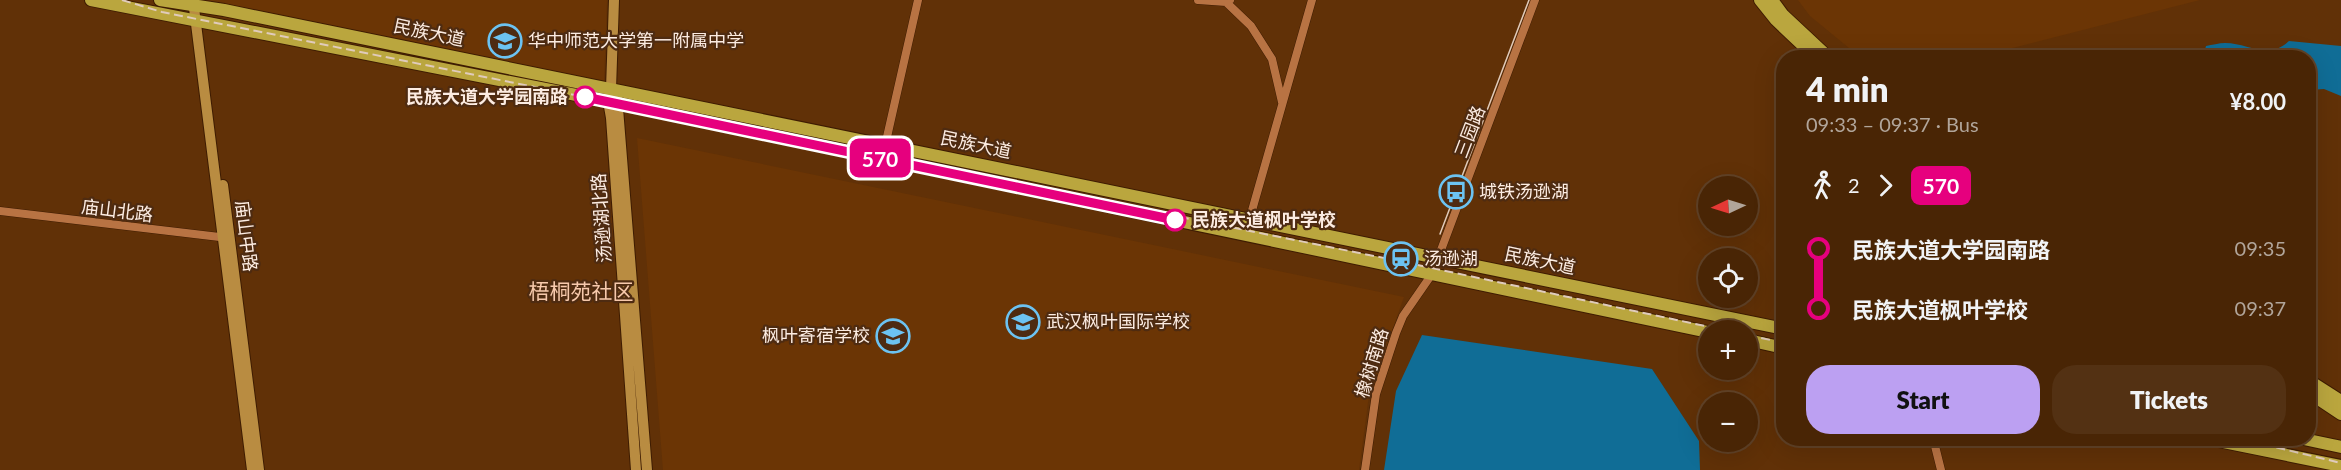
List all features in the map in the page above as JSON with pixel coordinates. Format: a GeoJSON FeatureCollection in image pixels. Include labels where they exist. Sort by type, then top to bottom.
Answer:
{"type":"FeatureCollection","features":[{"type":"Feature","properties":{"kind":"main road","name":"民族大道"},"geometry":{"type":"LineString","coordinates":[[91,0],[885,144],[1776,327]]}},
{"type":"Feature","properties":{"kind":"main road","name":"民族大道"},"geometry":{"type":"LineString","coordinates":[[160,0],[224,10],[613,96],[882,159],[1698,330]]}},
{"type":"Feature","properties":{"kind":"main road"},"geometry":{"type":"LineString","coordinates":[[1760,0],[1776,20],[1808,50]]}},
{"type":"Feature","properties":{"kind":"main road"},"geometry":{"type":"LineString","coordinates":[[1772,0],[1783,15],[1820,50]]}},
{"type":"Feature","properties":{"kind":"main road"},"geometry":{"type":"LineString","coordinates":[[1758,342],[1776,346]]}},
{"type":"Feature","properties":{"kind":"main road"},"geometry":{"type":"LineString","coordinates":[[2316,386],[2341,401]]}},
{"type":"Feature","properties":{"kind":"main road"},"geometry":{"type":"LineString","coordinates":[[2316,397],[2341,414]]}},
{"type":"Feature","properties":{"kind":"main road"},"geometry":{"type":"LineString","coordinates":[[2316,442],[2341,447]]}},
{"type":"Feature","properties":{"kind":"main road"},"geometry":{"type":"LineString","coordinates":[[2243,446],[2341,466]]}},
{"type":"Feature","properties":{"kind":"street","name":"汤逊湖北路"},"geometry":{"type":"LineString","coordinates":[[614,0],[613,96],[647,470]]}},
{"type":"Feature","properties":{"kind":"street","name":"汤逊湖北路"},"geometry":{"type":"LineString","coordinates":[[620,0],[611,118],[636,470]]}},
{"type":"Feature","properties":{"kind":"street"},"geometry":{"type":"LineString","coordinates":[[882,159],[918,0]]}},
{"type":"Feature","properties":{"kind":"street"},"geometry":{"type":"LineString","coordinates":[[1197,0],[1228,1],[1251,26],[1272,59],[1282,104]]}},
{"type":"Feature","properties":{"kind":"street"},"geometry":{"type":"LineString","coordinates":[[1245,235],[1312,0]]}},
{"type":"Feature","properties":{"kind":"street","name":"三园路"},"geometry":{"type":"LineString","coordinates":[[1432,274],[1535,0]]}},
{"type":"Feature","properties":{"kind":"street","name":"庙山中路"},"geometry":{"type":"LineString","coordinates":[[195,4],[226,238],[252,470]]}},
{"type":"Feature","properties":{"kind":"street","name":"庙山北路"},"geometry":{"type":"LineString","coordinates":[[0,212],[226,238]]}},
{"type":"Feature","properties":{"kind":"street","name":"庙山中路"},"geometry":{"type":"LineString","coordinates":[[226,238],[259,470]]}},
{"type":"Feature","properties":{"kind":"street","name":"橡树南路"},"geometry":{"type":"LineString","coordinates":[[1365,470],[1376,394],[1396,333],[1403,316],[1432,274]]}},
{"type":"Feature","properties":{"kind":"street"},"geometry":{"type":"LineString","coordinates":[[1935,446],[1941,470]]}},
{"type":"Feature","properties":{"kind":"shaded area","name":"华中师范大学第一附属中学"},"geometry":{"type":"Polygon","coordinates":[[[206,0],[607,0],[604,82],[206,0]]]}},
{"type":"Feature","properties":{"kind":"shaded area"},"geometry":{"type":"Polygon","coordinates":[[[1798,0],[2200,0],[2004,50],[1851,50],[1810,16],[1798,0]]]}},
{"type":"Feature","properties":{"kind":"shaded area","name":"武汉枫叶国际学校"},"geometry":{"type":"Polygon","coordinates":[[[637,138],[1404,297],[1369,395],[1359,470],[663,470],[637,138]]]}},
{"type":"Feature","properties":{"kind":"water"},"geometry":{"type":"Polygon","coordinates":[[[2289,41],[2341,46],[2341,96],[2324,89],[2316,90],[2316,50],[2273,50],[2289,41]]]}},
{"type":"Feature","properties":{"kind":"water"},"geometry":{"type":"Polygon","coordinates":[[[2234,44],[2258,50],[2205,50],[2206,46],[2234,44]]]}},
{"type":"Feature","properties":{"kind":"water"},"geometry":{"type":"Polygon","coordinates":[[[1422,335],[1652,369],[1698,439],[1700,470],[1384,470],[1396,391],[1422,335]]]}},
{"type":"Feature","properties":{"kind":"tram line"},"geometry":{"type":"LineString","coordinates":[[1440,234],[1529,0]]}},
{"type":"Feature","properties":{"kind":"railway"},"geometry":{"type":"LineString","coordinates":[[122,0],[162,12],[1394,260],[1698,324]]}},
{"type":"Feature","properties":{"kind":"railway"},"geometry":{"type":"LineString","coordinates":[[1758,337],[1776,341]]}},
{"type":"Feature","properties":{"kind":"railway"},"geometry":{"type":"LineString","coordinates":[[2270,446],[2341,463]]}},
{"type":"Feature","properties":{"kind":"bus line","name":"570"},"geometry":{"type":"LineString","coordinates":[[585,97],[1175,220]]}},
{"type":"Feature","properties":{"kind":"place","name":"华中师范大学第一附属中学"},"geometry":{"type":"Point","coordinates":[505,41]}},
{"type":"Feature","properties":{"kind":"place","name":"民族大道大学园南路"},"geometry":{"type":"Point","coordinates":[585,97]}},
{"type":"Feature","properties":{"kind":"place","name":"城铁汤逊湖"},"geometry":{"type":"Point","coordinates":[1456,192]}},
{"type":"Feature","properties":{"kind":"place","name":"民族大道枫叶学校"},"geometry":{"type":"Point","coordinates":[1175,220]}},
{"type":"Feature","properties":{"kind":"place","name":"汤逊湖"},"geometry":{"type":"Point","coordinates":[1401,259]}},
{"type":"Feature","properties":{"kind":"place","name":"武汉枫叶国际学校"},"geometry":{"type":"Point","coordinates":[1023,322]}},
{"type":"Feature","properties":{"kind":"place","name":"枫叶寄宿学校"},"geometry":{"type":"Point","coordinates":[893,336]}},
{"type":"Feature","properties":{"kind":"district","name":"梧桐苑社区"},"geometry":{"type":"Point","coordinates":[581,292]}}]}
